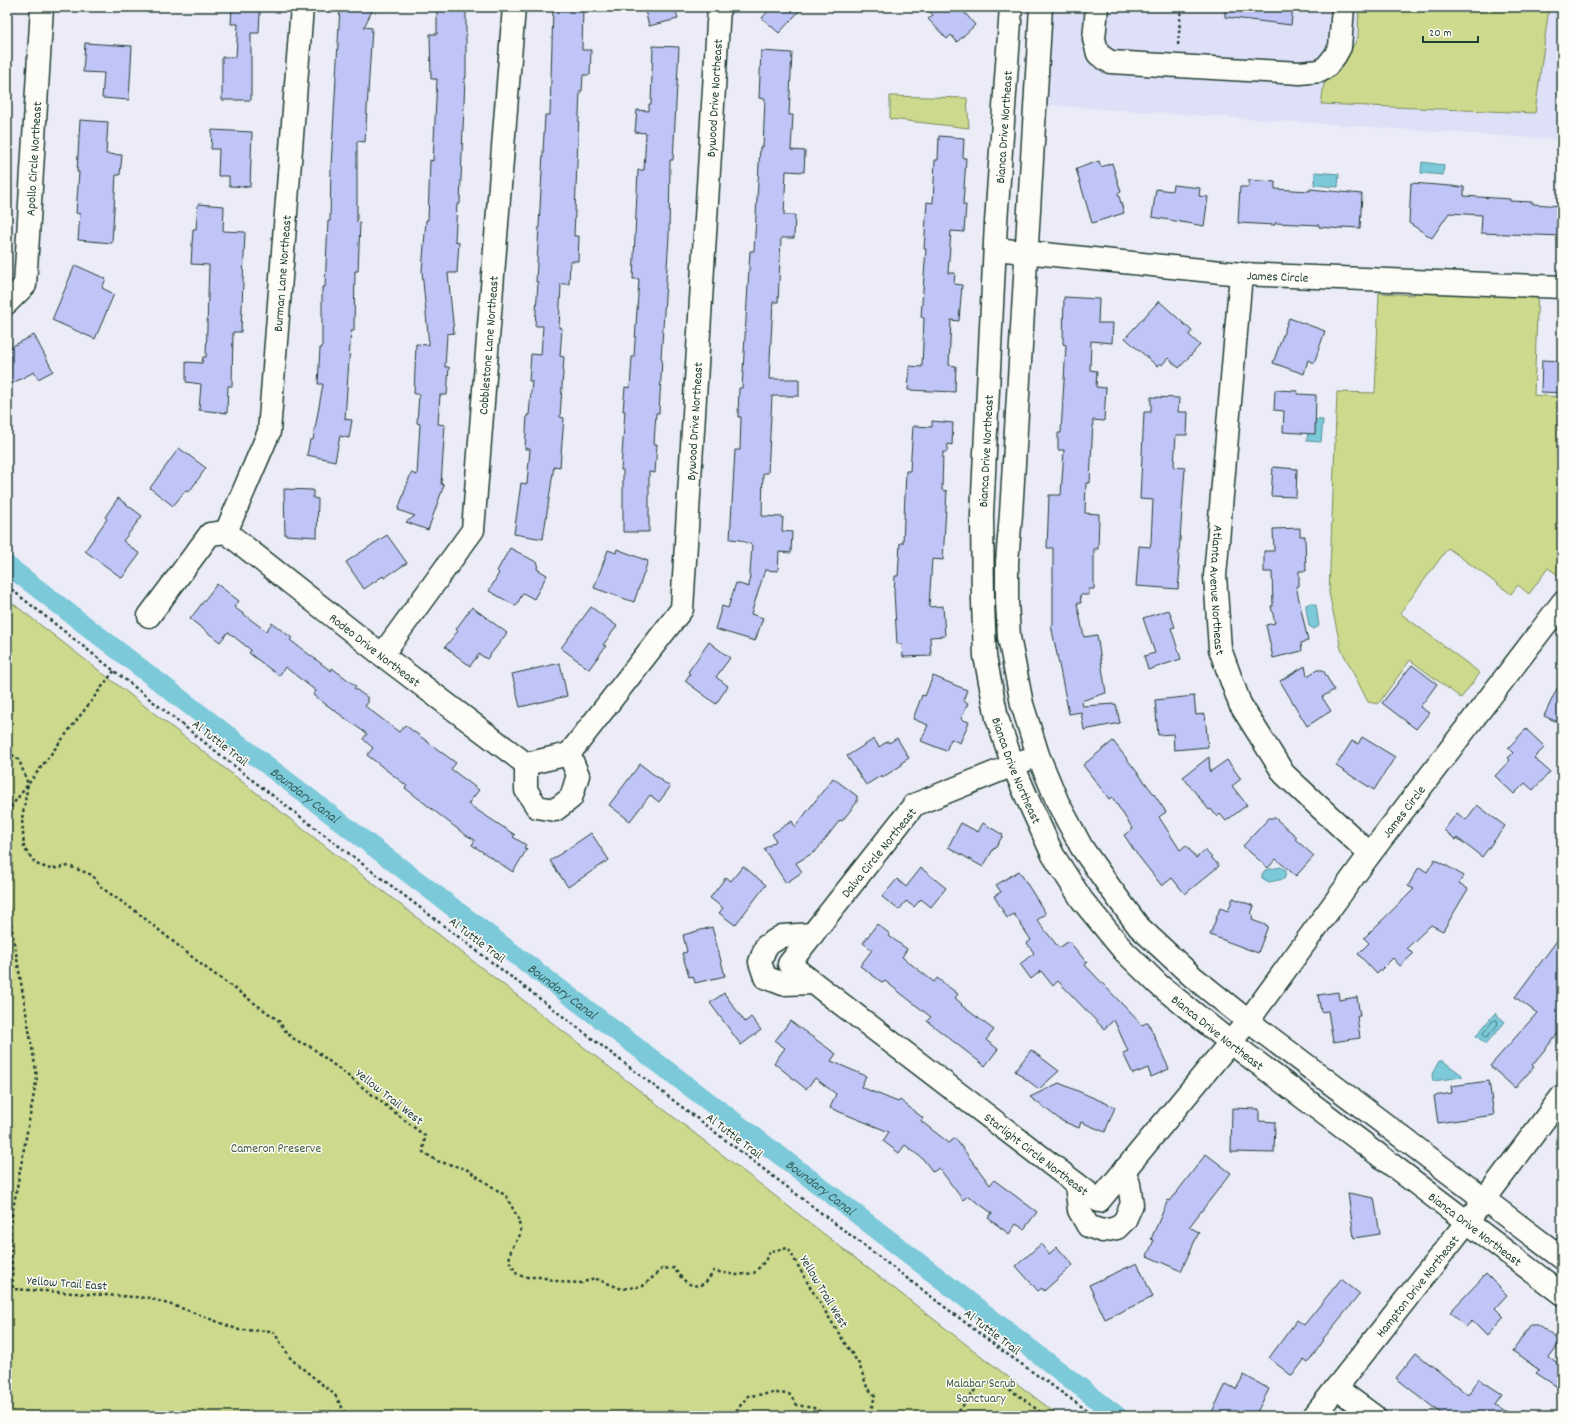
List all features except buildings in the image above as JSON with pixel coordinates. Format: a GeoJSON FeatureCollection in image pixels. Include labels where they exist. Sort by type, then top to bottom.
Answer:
{"type":"FeatureCollection","features":[{"type":"Feature","properties":{"kind":"street","name":"Apollo Circle Northeast"},"geometry":{"type":"LineString","coordinates":[[7,303],[25,285],[42,7]]}},
{"type":"Feature","properties":{"kind":"street","name":"Burman Lane Northeast"},"geometry":{"type":"LineString","coordinates":[[226,532],[269,432],[302,7]]}},
{"type":"Feature","properties":{"kind":"street","name":"Cobblestone Lane Northeast"},"geometry":{"type":"LineString","coordinates":[[382,655],[473,530],[514,7]]}},
{"type":"Feature","properties":{"kind":"street","name":"Bywood Drive Northeast"},"geometry":{"type":"LineString","coordinates":[[569,754],[682,609],[719,7]]}},
{"type":"Feature","properties":{"kind":"street","name":"Bianca Drive Northeast"},"geometry":{"type":"LineString","coordinates":[[1011,7],[995,249],[983,503],[982,556],[985,656],[997,718],[1013,765],[1053,855],[1082,900],[1124,951],[1159,985],[1230,1042],[1562,1294]]}},
{"type":"Feature","properties":{"kind":"street","name":"Bianca Drive Northeast"},"geometry":{"type":"LineString","coordinates":[[1041,7],[1007,562],[1009,637],[1022,704],[1038,755],[1058,803],[1082,848],[1139,927],[1193,978],[1562,1258]]}},
{"type":"Feature","properties":{"kind":"street"},"geometry":{"type":"LineString","coordinates":[[1097,7],[1094,39],[1098,54],[1110,62],[1300,72],[1320,71],[1327,66],[1340,46],[1343,7]]}},
{"type":"Feature","properties":{"kind":"street","name":"James Circle"},"geometry":{"type":"LineString","coordinates":[[995,249],[1027,251],[1241,274],[1562,287]]}},
{"type":"Feature","properties":{"kind":"street","name":"Atlanta Avenue Northeast"},"geometry":{"type":"LineString","coordinates":[[1241,274],[1215,576],[1220,649],[1240,704],[1284,774],[1370,854]]}},
{"type":"Feature","properties":{"kind":"street"},"geometry":{"type":"LineString","coordinates":[[983,503],[1011,505]]}},
{"type":"Feature","properties":{"kind":"street"},"geometry":{"type":"LineString","coordinates":[[149,616],[210,534],[226,532]]}},
{"type":"Feature","properties":{"kind":"street","name":"Rodeo Drive Northeast"},"geometry":{"type":"LineString","coordinates":[[226,532],[382,655],[526,764]]}},
{"type":"Feature","properties":{"kind":"street","name":"James Circle"},"geometry":{"type":"LineString","coordinates":[[1248,1021],[1370,854],[1562,603]]}},
{"type":"Feature","properties":{"kind":"street"},"geometry":{"type":"LineString","coordinates":[[569,754],[578,775],[571,798],[555,810],[537,807],[526,790],[526,764],[569,754]]}},
{"type":"Feature","properties":{"kind":"street","name":"Dalva Circle Northeast"},"geometry":{"type":"LineString","coordinates":[[789,964],[914,805],[1038,755]]}},
{"type":"Feature","properties":{"kind":"street"},"geometry":{"type":"LineString","coordinates":[[813,934],[782,936],[766,946],[760,962],[766,977],[783,984],[813,983]]}},
{"type":"Feature","properties":{"kind":"street","name":"Starlight Circle Northeast"},"geometry":{"type":"LineString","coordinates":[[789,964],[1099,1202],[1248,1021]]}},
{"type":"Feature","properties":{"kind":"street","name":"Hampton Drive Northeast"},"geometry":{"type":"LineString","coordinates":[[1314,1416],[1485,1199],[1562,1096]]}},
{"type":"Feature","properties":{"kind":"street"},"geometry":{"type":"LineString","coordinates":[[1076,1184],[1079,1210],[1088,1226],[1102,1231],[1117,1228],[1125,1220],[1132,1204],[1129,1184],[1124,1170]]}},
{"type":"Feature","properties":{"kind":"street"},"geometry":{"type":"LineString","coordinates":[[1336,1388],[1374,1416]]}},
{"type":"Feature","properties":{"kind":"path"},"geometry":{"type":"LineString","coordinates":[[1176,66],[1181,7]]}},
{"type":"Feature","properties":{"kind":"path","name":"Al Tuttle Trail"},"geometry":{"type":"LineString","coordinates":[[7,586],[260,785],[1000,1349],[1095,1416]]}},
{"type":"Feature","properties":{"kind":"path"},"geometry":{"type":"LineString","coordinates":[[7,812],[114,671]]}},
{"type":"Feature","properties":{"kind":"path"},"geometry":{"type":"LineString","coordinates":[[7,750],[19,760],[28,784]]}},
{"type":"Feature","properties":{"kind":"path","name":"Yellow Trail West"},"geometry":{"type":"LineString","coordinates":[[28,784],[22,819],[24,848],[36,864],[50,869],[69,866],[92,875],[102,888],[138,913],[202,965],[279,1020],[285,1032],[296,1041],[311,1047],[425,1136],[423,1152],[437,1161],[466,1169],[506,1196],[518,1218],[521,1233],[511,1250],[509,1262],[517,1274],[524,1277],[541,1277],[561,1282],[582,1283],[594,1278],[622,1289],[643,1286],[662,1269],[674,1268],[682,1280],[693,1286],[704,1283],[714,1271],[736,1274],[754,1273],[765,1262],[770,1251],[788,1248],[810,1287],[859,1364],[867,1387],[875,1396],[869,1416]]}},
{"type":"Feature","properties":{"kind":"path","name":"Yellow Trail East"},"geometry":{"type":"LineString","coordinates":[[7,900],[37,1077],[10,1226],[13,1289],[149,1298],[184,1309],[239,1330],[273,1331],[291,1359],[335,1395],[347,1416]]}},
{"type":"Feature","properties":{"kind":"path"},"geometry":{"type":"LineString","coordinates":[[955,1416],[978,1386],[996,1380],[1046,1416]]}},
{"type":"Feature","properties":{"kind":"path"},"geometry":{"type":"LineString","coordinates":[[732,1416],[748,1396],[775,1393],[788,1394],[797,1405],[814,1408],[826,1416]]}},
{"type":"Feature","properties":{"kind":"shaded area"},"geometry":{"type":"Polygon","coordinates":[[[1051,7],[1562,7],[1562,140],[1045,105],[1051,7]]]}},
{"type":"Feature","properties":{"kind":"green space"},"geometry":{"type":"Polygon","coordinates":[[[1359,7],[1549,7],[1535,113],[1321,104],[1324,84],[1345,61],[1358,37],[1359,7]]]}},
{"type":"Feature","properties":{"kind":"green space"},"geometry":{"type":"Polygon","coordinates":[[[890,96],[967,98],[969,128],[890,119],[890,96]]]}},
{"type":"Feature","properties":{"kind":"green space"},"geometry":{"type":"Polygon","coordinates":[[[1415,282],[1538,288],[1534,395],[1562,397],[1562,574],[1558,575],[1548,568],[1529,594],[1518,585],[1511,594],[1448,548],[1400,613],[1480,673],[1461,698],[1410,660],[1378,704],[1368,702],[1341,649],[1329,593],[1337,392],[1375,393],[1379,293],[1414,295],[1415,282]]]}},
{"type":"Feature","properties":{"kind":"green space","name":"Cameron Preserve"},"geometry":{"type":"Polygon","coordinates":[[[7,599],[976,1352],[1059,1416],[7,1416],[7,599]]]}},
{"type":"Feature","properties":{"kind":"water"},"geometry":{"type":"Polygon","coordinates":[[[1422,162],[1444,165],[1443,175],[1421,173],[1422,162]]]}},
{"type":"Feature","properties":{"kind":"water"},"geometry":{"type":"Polygon","coordinates":[[[1315,172],[1339,174],[1338,187],[1314,185],[1315,172]]]}},
{"type":"Feature","properties":{"kind":"water"},"geometry":{"type":"Polygon","coordinates":[[[1309,419],[1323,420],[1321,442],[1307,441],[1309,419]]]}},
{"type":"Feature","properties":{"kind":"water"},"geometry":{"type":"Polygon","coordinates":[[[1311,603],[1316,605],[1319,626],[1314,629],[1309,626],[1306,608],[1306,605],[1311,603]]]}},
{"type":"Feature","properties":{"kind":"water"},"geometry":{"type":"Polygon","coordinates":[[[1281,867],[1286,870],[1284,879],[1269,882],[1262,878],[1262,874],[1265,870],[1281,867]]]}},
{"type":"Feature","properties":{"kind":"water"},"geometry":{"type":"Polygon","coordinates":[[[1495,1013],[1505,1022],[1486,1044],[1476,1036],[1495,1013]]]}},
{"type":"Feature","properties":{"kind":"water"},"geometry":{"type":"Polygon","coordinates":[[[1439,1061],[1443,1061],[1462,1075],[1462,1077],[1433,1081],[1432,1074],[1439,1061]]]}},
{"type":"Feature","properties":{"kind":"waterway","name":"Boundary Canal"},"geometry":{"type":"LineString","coordinates":[[7,565],[355,833],[833,1196],[1118,1416]]}},
{"type":"Feature","properties":{"kind":"park label","name":"Malabar Scrub Sanctuary"},"geometry":{"type":"Point","coordinates":[981,1390]}}]}
